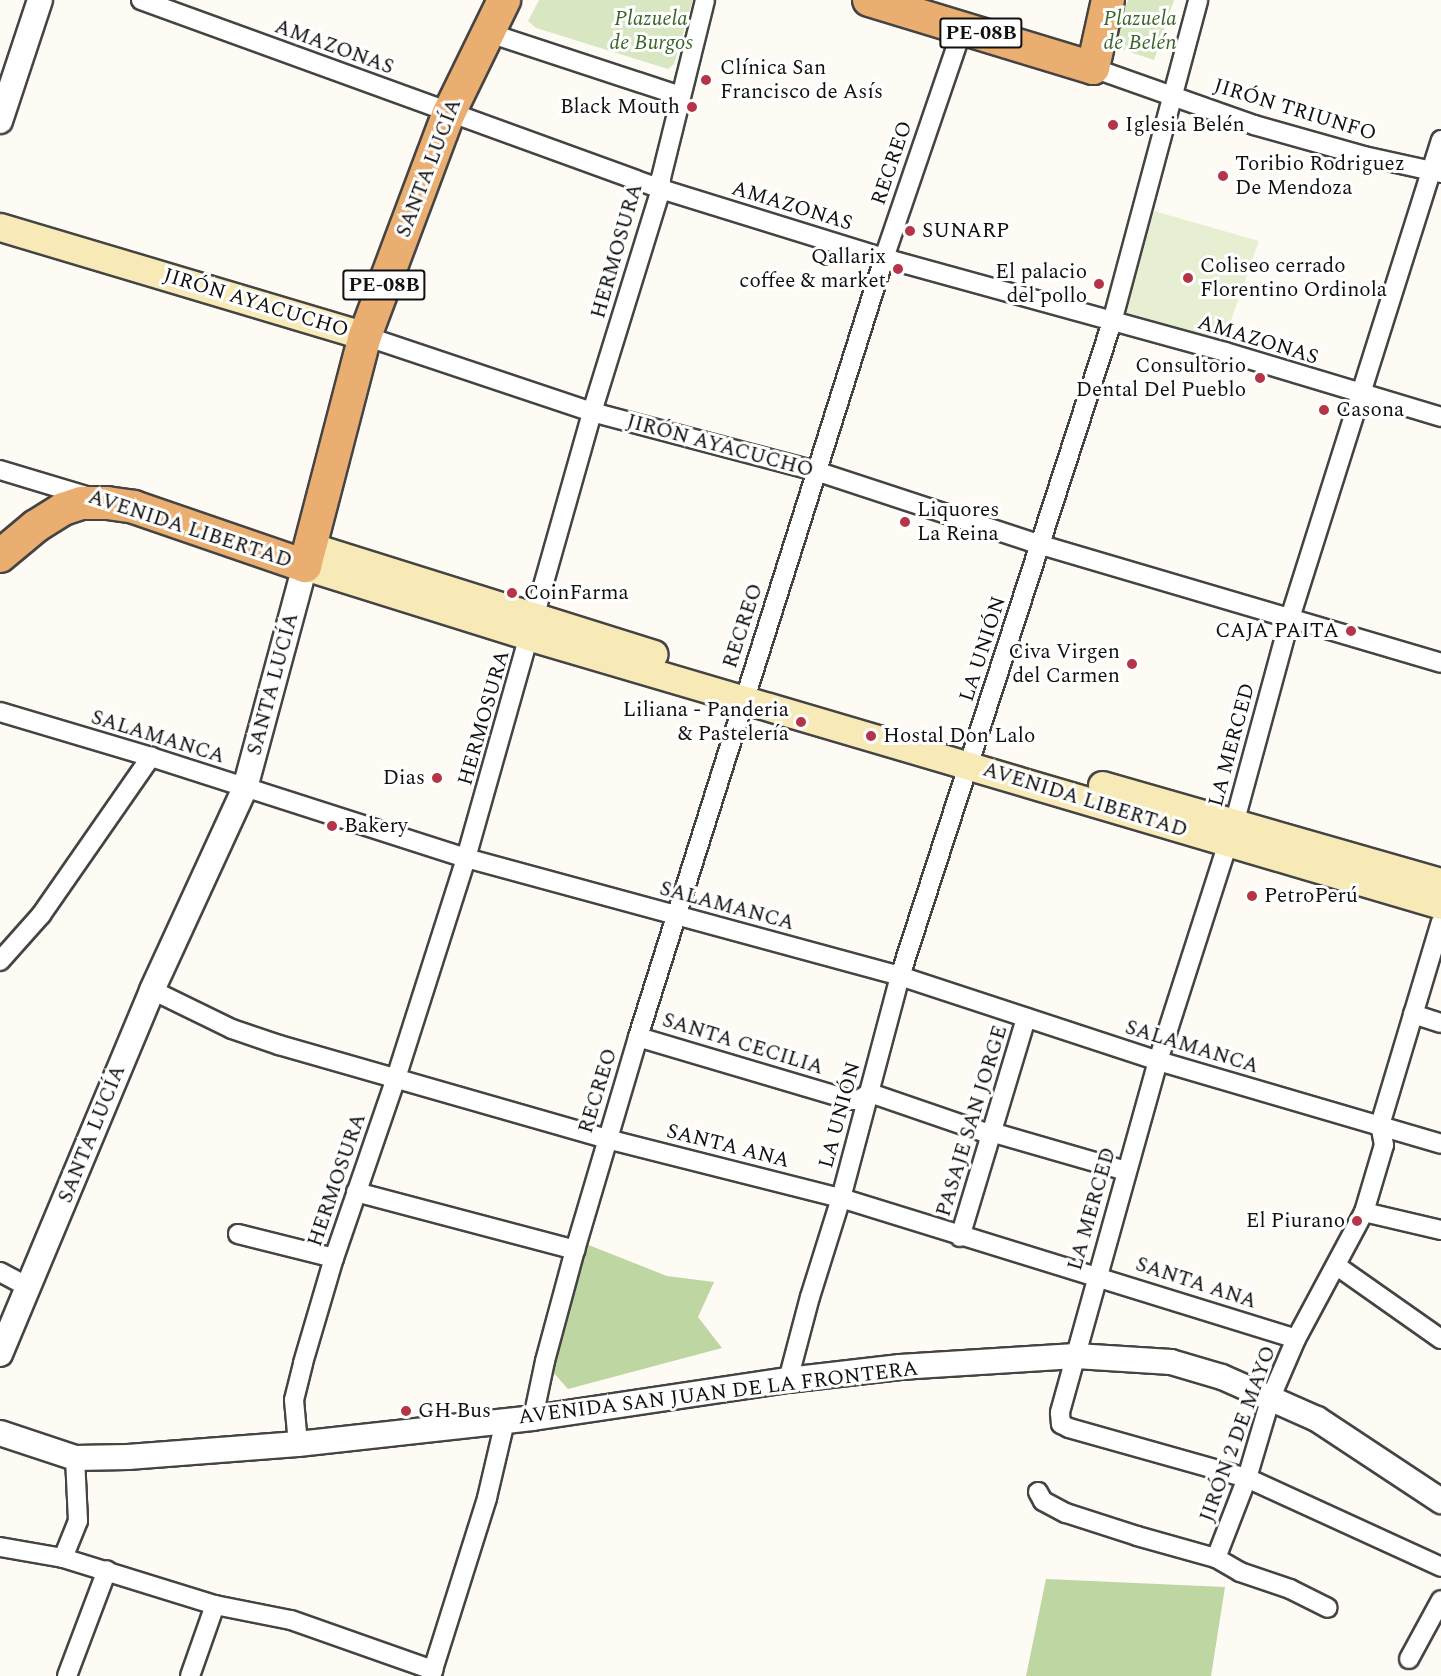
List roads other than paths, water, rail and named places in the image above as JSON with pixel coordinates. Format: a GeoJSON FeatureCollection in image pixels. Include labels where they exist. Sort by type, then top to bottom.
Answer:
{"type":"FeatureCollection","features":[{"type":"Feature","properties":{"kind":"highway","name":"SANTA LUCÍA"},"geometry":{"type":"LineString","coordinates":[[307,556],[365,336],[449,113],[486,32],[504,0]]}},
{"type":"Feature","properties":{"kind":"highway","name":"PE-08B"},"geometry":{"type":"LineString","coordinates":[[869,0],[1093,68]]}},
{"type":"Feature","properties":{"kind":"highway"},"geometry":{"type":"LineString","coordinates":[[1093,68],[1108,0]]}},
{"type":"Feature","properties":{"kind":"highway","name":"AVENIDA LIBERTAD"},"geometry":{"type":"LineString","coordinates":[[68,490],[108,486],[136,491],[307,556]]}},
{"type":"Feature","properties":{"kind":"highway"},"geometry":{"type":"LineString","coordinates":[[0,538],[22,518],[68,490]]}},
{"type":"Feature","properties":{"kind":"highway"},"geometry":{"type":"LineString","coordinates":[[0,556],[36,526],[63,509],[81,503],[107,503]]}},
{"type":"Feature","properties":{"kind":"highway","name":"AVENIDA LIBERTAD"},"geometry":{"type":"LineString","coordinates":[[107,503],[134,507],[307,556]]}},
{"type":"Feature","properties":{"kind":"main road","name":"JIRÓN AYACUCHO"},"geometry":{"type":"LineString","coordinates":[[0,227],[365,336]]}},
{"type":"Feature","properties":{"kind":"main road","name":"AVENIDA LIBERTAD"},"geometry":{"type":"LineString","coordinates":[[307,556],[746,692],[1231,833],[1441,905]]}},
{"type":"Feature","properties":{"kind":"main road","name":"AVENIDA LIBERTAD"},"geometry":{"type":"LineString","coordinates":[[1231,833],[1441,882]]}},
{"type":"Feature","properties":{"kind":"street"},"geometry":{"type":"LineString","coordinates":[[0,122],[40,0]]}},
{"type":"Feature","properties":{"kind":"street","name":"AMAZONAS"},"geometry":{"type":"LineString","coordinates":[[141,0],[661,189],[884,258],[1441,417]]}},
{"type":"Feature","properties":{"kind":"street","name":"HERMOSURA"},"geometry":{"type":"LineString","coordinates":[[298,1444],[294,1400],[334,1257],[396,1078],[466,858],[592,412],[661,189],[661,178],[705,0]]}},
{"type":"Feature","properties":{"kind":"street","name":"LA UNIÓN"},"geometry":{"type":"LineString","coordinates":[[788,1380],[810,1297],[841,1198],[900,976],[973,757],[1112,322],[1198,0]]}},
{"type":"Feature","properties":{"kind":"street","name":"RECREO"},"geometry":{"type":"LineString","coordinates":[[533,1418],[545,1361],[606,1139],[884,258],[963,27]]}},
{"type":"Feature","properties":{"kind":"street"},"geometry":{"type":"LineString","coordinates":[[486,32],[681,96]]}},
{"type":"Feature","properties":{"kind":"street","name":"JIRÓN TRIUNFO"},"geometry":{"type":"LineString","coordinates":[[1093,68],[1172,94],[1254,125],[1364,156],[1436,171]]}},
{"type":"Feature","properties":{"kind":"street","name":"LA MERCED"},"geometry":{"type":"LineString","coordinates":[[1247,1478],[1070,1428],[1061,1424],[1060,1413],[1126,1171],[1158,1061],[1231,833],[1290,618],[1360,393],[1436,171],[1441,140]]}},
{"type":"Feature","properties":{"kind":"street","name":"JIRÓN AYACUCHO"},"geometry":{"type":"LineString","coordinates":[[365,336],[592,412],[816,471],[1041,544],[1441,663]]}},
{"type":"Feature","properties":{"kind":"street"},"geometry":{"type":"LineString","coordinates":[[0,470],[68,490]]}},
{"type":"Feature","properties":{"kind":"street","name":"AVENIDA LIBERTAD"},"geometry":{"type":"LineString","coordinates":[[68,490],[107,503]]}},
{"type":"Feature","properties":{"kind":"street","name":"SANTA LUCÍA"},"geometry":{"type":"LineString","coordinates":[[0,1354],[30,1288],[152,990],[245,788],[307,556]]}},
{"type":"Feature","properties":{"kind":"street","name":"SALAMANCA"},"geometry":{"type":"LineString","coordinates":[[0,712],[151,757],[466,858],[900,976],[1158,1061],[1441,1144]]}},
{"type":"Feature","properties":{"kind":"street"},"geometry":{"type":"LineString","coordinates":[[0,961],[41,915],[151,757]]}},
{"type":"Feature","properties":{"kind":"street","name":"JIRÓN 2 DE MAYO"},"geometry":{"type":"LineString","coordinates":[[1216,1558],[1247,1478],[1271,1396],[1296,1339],[1364,1212],[1384,1146],[1380,1125],[1441,922]]}},
{"type":"Feature","properties":{"kind":"street","name":"SANTA ANA"},"geometry":{"type":"LineString","coordinates":[[152,990],[232,1029],[606,1139],[841,1198],[960,1237],[1096,1275],[1296,1339]]}},
{"type":"Feature","properties":{"kind":"street"},"geometry":{"type":"LineString","coordinates":[[1413,1014],[1441,1023]]}},
{"type":"Feature","properties":{"kind":"street","name":"PASAJE SAN JORGE"},"geometry":{"type":"LineString","coordinates":[[960,1237],[1026,1018]]}},
{"type":"Feature","properties":{"kind":"street","name":"SANTA CECILIA"},"geometry":{"type":"LineString","coordinates":[[638,1037],[851,1100],[858,1100],[870,1093]]}},
{"type":"Feature","properties":{"kind":"street"},"geometry":{"type":"LineString","coordinates":[[870,1093],[983,1132],[992,1132],[1126,1171]]}},
{"type":"Feature","properties":{"kind":"street"},"geometry":{"type":"LineString","coordinates":[[356,1192],[575,1250]]}},
{"type":"Feature","properties":{"kind":"street"},"geometry":{"type":"LineString","coordinates":[[1364,1212],[1441,1230]]}},
{"type":"Feature","properties":{"kind":"street"},"geometry":{"type":"LineString","coordinates":[[238,1234],[334,1257]]}},
{"type":"Feature","properties":{"kind":"street"},"geometry":{"type":"LineString","coordinates":[[1337,1266],[1441,1339]]}},
{"type":"Feature","properties":{"kind":"street"},"geometry":{"type":"LineString","coordinates":[[0,1272],[30,1288]]}},
{"type":"Feature","properties":{"kind":"street","name":"AVENIDA SAN JUAN DE LA FRONTERA"},"geometry":{"type":"LineString","coordinates":[[0,1432],[75,1458],[298,1444],[533,1418],[788,1380],[900,1367],[1076,1356],[1179,1364],[1197,1368],[1271,1396],[1317,1419],[1441,1502]]}},
{"type":"Feature","properties":{"kind":"street"},"geometry":{"type":"LineString","coordinates":[[0,1547],[63,1558],[215,1605],[291,1620],[432,1673],[487,1498],[505,1421]]}},
{"type":"Feature","properties":{"kind":"street"},"geometry":{"type":"LineString","coordinates":[[63,1558],[78,1521],[75,1458]]}},
{"type":"Feature","properties":{"kind":"street"},"geometry":{"type":"LineString","coordinates":[[1247,1478],[1441,1567]]}},
{"type":"Feature","properties":{"kind":"street"},"geometry":{"type":"LineString","coordinates":[[1038,1492],[1043,1501],[1066,1513],[1216,1558],[1240,1572],[1290,1589],[1328,1608]]}},
{"type":"Feature","properties":{"kind":"street"},"geometry":{"type":"LineString","coordinates":[[67,1676],[107,1570]]}},
{"type":"Feature","properties":{"kind":"street"},"geometry":{"type":"LineString","coordinates":[[1409,1659],[1441,1600]]}},
{"type":"Feature","properties":{"kind":"street"},"geometry":{"type":"LineString","coordinates":[[190,1676],[215,1605]]}},
{"type":"Feature","properties":{"kind":"place","name":"Clínica San Francisco de Asís"},"geometry":{"type":"Point","coordinates":[706,80]}},
{"type":"Feature","properties":{"kind":"place","name":"Black Mouth"},"geometry":{"type":"Point","coordinates":[692,107]}},
{"type":"Feature","properties":{"kind":"place","name":"Iglesia Belén"},"geometry":{"type":"Point","coordinates":[1113,125]}},
{"type":"Feature","properties":{"kind":"place","name":"Toribio Rodriguez De Mendoza"},"geometry":{"type":"Point","coordinates":[1223,176]}},
{"type":"Feature","properties":{"kind":"place","name":"SUNARP"},"geometry":{"type":"Point","coordinates":[910,231]}},
{"type":"Feature","properties":{"kind":"place","name":"Qallarix coffee & market"},"geometry":{"type":"Point","coordinates":[898,269]}},
{"type":"Feature","properties":{"kind":"place","name":"Coliseo cerrado Florentino Ordinola"},"geometry":{"type":"Point","coordinates":[1188,278]}},
{"type":"Feature","properties":{"kind":"place","name":"El palacio del pollo"},"geometry":{"type":"Point","coordinates":[1099,284]}},
{"type":"Feature","properties":{"kind":"place","name":"Consultorio Dental Del Pueblo"},"geometry":{"type":"Point","coordinates":[1260,378]}},
{"type":"Feature","properties":{"kind":"place","name":"Casona"},"geometry":{"type":"Point","coordinates":[1324,410]}},
{"type":"Feature","properties":{"kind":"place","name":"Liquores La Reina"},"geometry":{"type":"Point","coordinates":[905,522]}},
{"type":"Feature","properties":{"kind":"place","name":"CoinFarma"},"geometry":{"type":"Point","coordinates":[512,593]}},
{"type":"Feature","properties":{"kind":"place","name":"CAJA PAITA"},"geometry":{"type":"Point","coordinates":[1351,631]}},
{"type":"Feature","properties":{"kind":"place","name":"Civa Virgen del Carmen"},"geometry":{"type":"Point","coordinates":[1132,664]}},
{"type":"Feature","properties":{"kind":"place","name":"Liliana - Panderia & Pastelería"},"geometry":{"type":"Point","coordinates":[801,722]}},
{"type":"Feature","properties":{"kind":"place","name":"Hostal Don Lalo"},"geometry":{"type":"Point","coordinates":[871,736]}},
{"type":"Feature","properties":{"kind":"place","name":"Dias"},"geometry":{"type":"Point","coordinates":[437,778]}},
{"type":"Feature","properties":{"kind":"place","name":"Bakery"},"geometry":{"type":"Point","coordinates":[332,826]}},
{"type":"Feature","properties":{"kind":"place","name":"PetroPerú"},"geometry":{"type":"Point","coordinates":[1252,896]}},
{"type":"Feature","properties":{"kind":"place","name":"El Piurano"},"geometry":{"type":"Point","coordinates":[1357,1221]}},
{"type":"Feature","properties":{"kind":"place","name":"GH Bus"},"geometry":{"type":"Point","coordinates":[406,1411]}},
{"type":"Feature","properties":{"kind":"park label","name":"Plazuela de Burgos"},"geometry":{"type":"Point","coordinates":[651,31]}},
{"type":"Feature","properties":{"kind":"park label","name":"Plazuela de Belén"},"geometry":{"type":"Point","coordinates":[1140,31]}}]}
